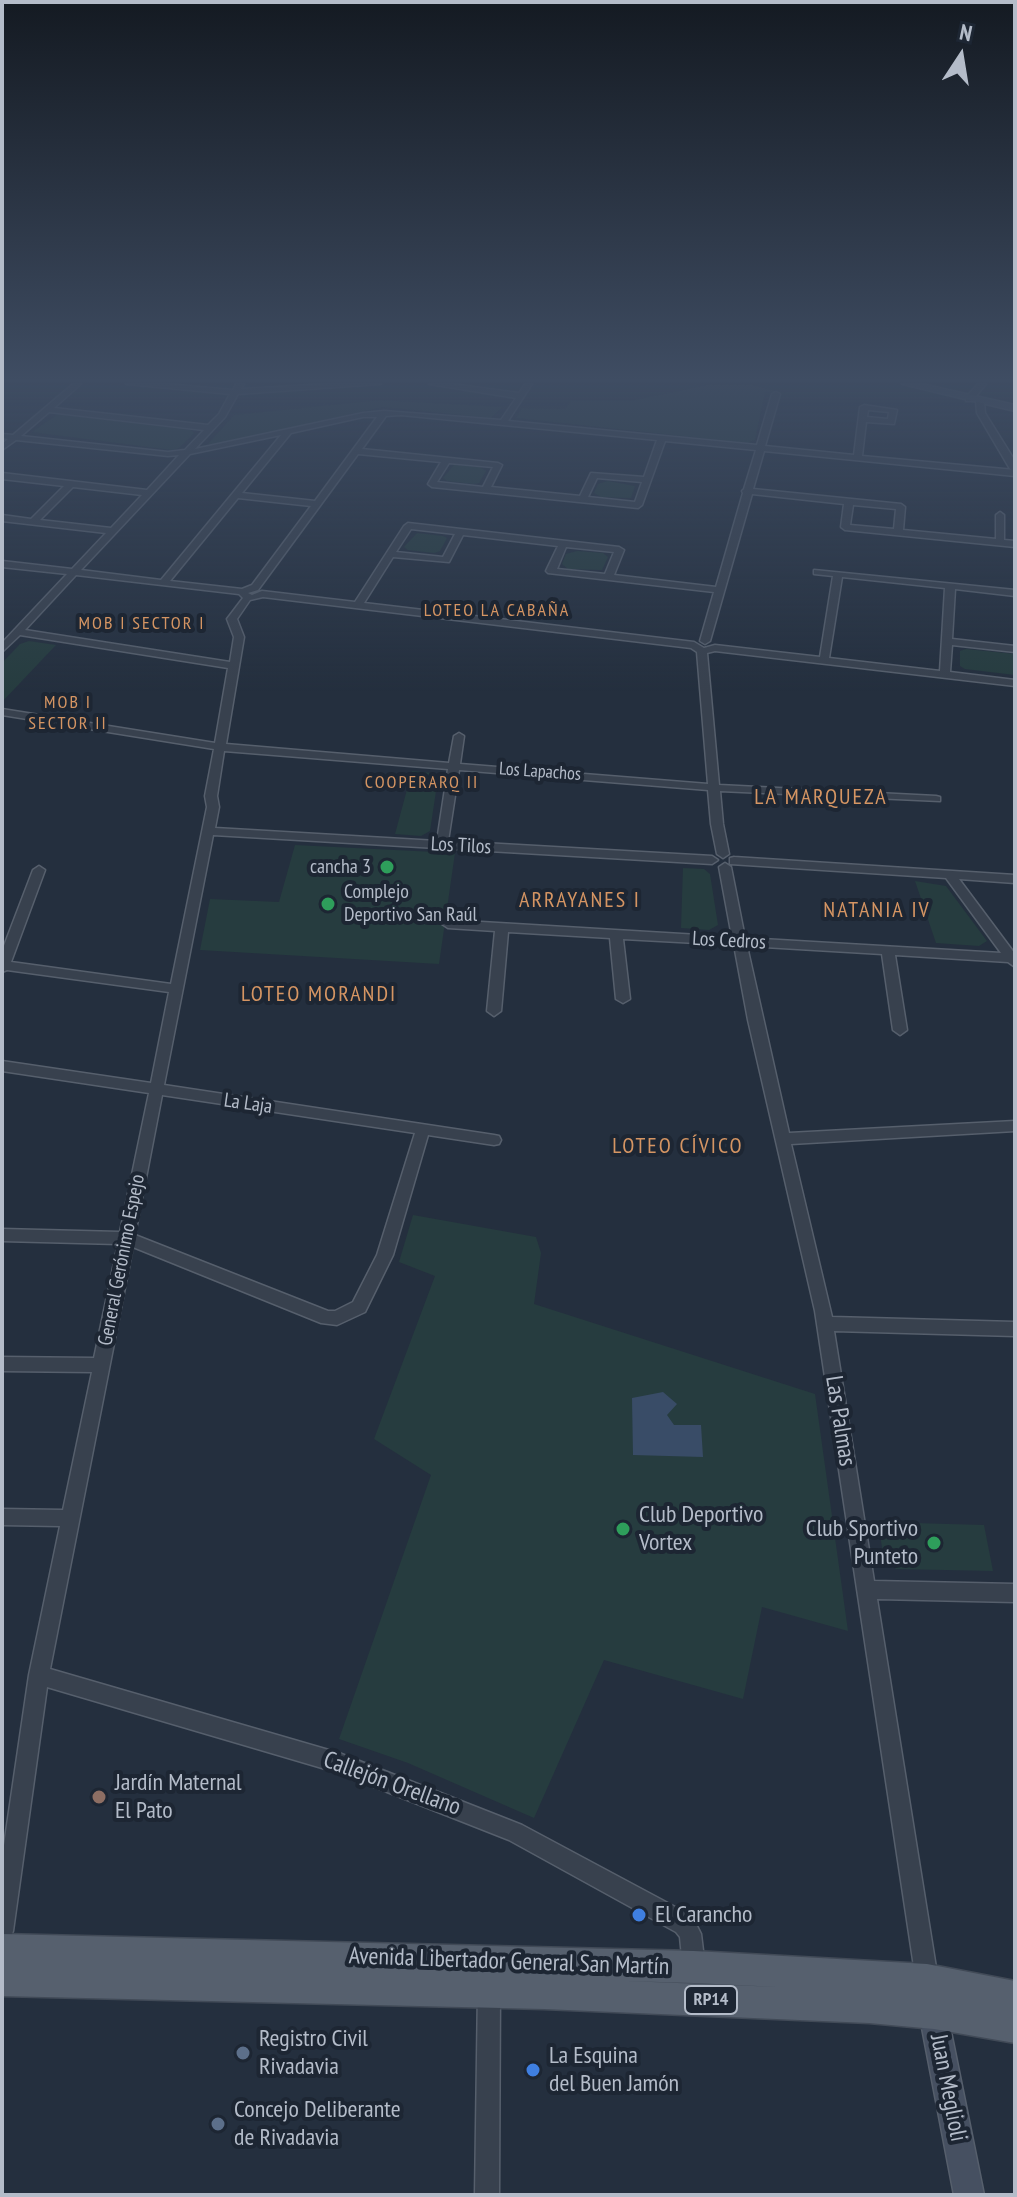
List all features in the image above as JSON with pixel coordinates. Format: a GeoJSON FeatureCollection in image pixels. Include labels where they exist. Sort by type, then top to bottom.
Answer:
{"type":"FeatureCollection","features":[{"type":"Feature","properties":{"kind":"main road","name":"Avenida Libertador General San Martín"},"geometry":{"type":"LineString","coordinates":[[2,1949],[489,1976],[934,2013],[1015,2027]]}},
{"type":"Feature","properties":{"kind":"main road","name":"Avenida Libertador General San Martín"},"geometry":{"type":"LineString","coordinates":[[2,1980],[489,1976],[694,1967],[927,1980],[1015,1997]]}},
{"type":"Feature","properties":{"kind":"main road","name":"Juan Meglioli"},"geometry":{"type":"LineString","coordinates":[[927,1980],[969,2195]]}},
{"type":"Feature","properties":{"kind":"street"},"geometry":{"type":"LineString","coordinates":[[33,522],[68,487]]}},
{"type":"Feature","properties":{"kind":"street"},"geometry":{"type":"LineString","coordinates":[[93,487],[148,493]]}},
{"type":"Feature","properties":{"kind":"street"},"geometry":{"type":"LineString","coordinates":[[2,649],[154,487]]}},
{"type":"Feature","properties":{"kind":"street"},"geometry":{"type":"LineString","coordinates":[[163,583],[243,487]]}},
{"type":"Feature","properties":{"kind":"street","name":"General Gerónimo Espejo"},"geometry":{"type":"LineString","coordinates":[[2,1931],[39,1675],[209,831],[213,807],[211,796],[239,637],[232,619],[330,487]]}},
{"type":"Feature","properties":{"kind":"street"},"geometry":{"type":"LineString","coordinates":[[459,487],[638,505],[645,487]]}},
{"type":"Feature","properties":{"kind":"street"},"geometry":{"type":"LineString","coordinates":[[583,499],[589,487]]}},
{"type":"Feature","properties":{"kind":"street","name":"Las Palmas"},"geometry":{"type":"LineString","coordinates":[[748,487],[704,646],[723,861],[825,1324],[927,1980]]}},
{"type":"Feature","properties":{"kind":"street"},"geometry":{"type":"LineString","coordinates":[[746,491],[901,507],[898,532]]}},
{"type":"Feature","properties":{"kind":"street"},"geometry":{"type":"LineString","coordinates":[[236,495],[317,504]]}},
{"type":"Feature","properties":{"kind":"street"},"geometry":{"type":"LineString","coordinates":[[849,502],[845,527],[1015,544]]}},
{"type":"Feature","properties":{"kind":"street"},"geometry":{"type":"LineString","coordinates":[[1000,515],[1000,543]]}},
{"type":"Feature","properties":{"kind":"street"},"geometry":{"type":"LineString","coordinates":[[2,518],[113,531]]}},
{"type":"Feature","properties":{"kind":"street"},"geometry":{"type":"LineString","coordinates":[[358,605],[408,526],[619,550],[609,577]]}},
{"type":"Feature","properties":{"kind":"street"},"geometry":{"type":"LineString","coordinates":[[391,554],[446,560],[460,532]]}},
{"type":"Feature","properties":{"kind":"street"},"geometry":{"type":"LineString","coordinates":[[563,544],[551,571],[719,590]]}},
{"type":"Feature","properties":{"kind":"street"},"geometry":{"type":"LineString","coordinates":[[2,564],[1015,683]]}},
{"type":"Feature","properties":{"kind":"street"},"geometry":{"type":"LineString","coordinates":[[817,572],[1015,593]]}},
{"type":"Feature","properties":{"kind":"street"},"geometry":{"type":"LineString","coordinates":[[824,661],[838,574]]}},
{"type":"Feature","properties":{"kind":"street"},"geometry":{"type":"LineString","coordinates":[[945,675],[950,586]]}},
{"type":"Feature","properties":{"kind":"street"},"geometry":{"type":"LineString","coordinates":[[18,632],[235,666]]}},
{"type":"Feature","properties":{"kind":"street"},"geometry":{"type":"LineString","coordinates":[[947,641],[1015,649]]}},
{"type":"Feature","properties":{"kind":"street","name":"Los Lapachos"},"geometry":{"type":"LineString","coordinates":[[2,712],[221,747],[715,786],[936,799]]}},
{"type":"Feature","properties":{"kind":"street"},"geometry":{"type":"LineString","coordinates":[[442,845],[459,736]]}},
{"type":"Feature","properties":{"kind":"street","name":"Los Tilos"},"geometry":{"type":"LineString","coordinates":[[209,831],[1015,879]]}},
{"type":"Feature","properties":{"kind":"street"},"geometry":{"type":"LineString","coordinates":[[39,870],[3,967],[176,989]]}},
{"type":"Feature","properties":{"kind":"street"},"geometry":{"type":"LineString","coordinates":[[950,875],[1013,961]]}},
{"type":"Feature","properties":{"kind":"street","name":"Los Cedros"},"geometry":{"type":"LineString","coordinates":[[448,924],[1013,961]]}},
{"type":"Feature","properties":{"kind":"street"},"geometry":{"type":"LineString","coordinates":[[494,1011],[502,927]]}},
{"type":"Feature","properties":{"kind":"street"},"geometry":{"type":"LineString","coordinates":[[616,934],[623,999]]}},
{"type":"Feature","properties":{"kind":"street"},"geometry":{"type":"LineString","coordinates":[[888,951],[900,1030]]}},
{"type":"Feature","properties":{"kind":"street","name":"La Laja"},"geometry":{"type":"LineString","coordinates":[[2,1066],[494,1140]]}},
{"type":"Feature","properties":{"kind":"street"},"geometry":{"type":"LineString","coordinates":[[783,1139],[1015,1126]]}},
{"type":"Feature","properties":{"kind":"street"},"geometry":{"type":"LineString","coordinates":[[2,1235],[127,1238],[327,1318],[346,1316],[359,1307],[385,1255],[423,1129]]}},
{"type":"Feature","properties":{"kind":"street"},"geometry":{"type":"LineString","coordinates":[[825,1324],[1015,1329]]}},
{"type":"Feature","properties":{"kind":"street"},"geometry":{"type":"LineString","coordinates":[[2,1364],[101,1365]]}},
{"type":"Feature","properties":{"kind":"street"},"geometry":{"type":"LineString","coordinates":[[2,1517],[71,1518]]}},
{"type":"Feature","properties":{"kind":"street"},"geometry":{"type":"LineString","coordinates":[[865,1590],[1015,1593]]}},
{"type":"Feature","properties":{"kind":"street","name":"Callejón Orellano"},"geometry":{"type":"LineString","coordinates":[[39,1675],[339,1763],[515,1832],[684,1924],[690,1934],[694,1967]]}},
{"type":"Feature","properties":{"kind":"street"},"geometry":{"type":"LineString","coordinates":[[487,2195],[489,1976]]}},
{"type":"Feature","properties":{"kind":"green space"},"geometry":{"type":"Polygon","coordinates":[[[597,487],[635,487],[631,498],[601,497],[594,493],[597,487]]]}},
{"type":"Feature","properties":{"kind":"green space"},"geometry":{"type":"Polygon","coordinates":[[[417,533],[447,538],[440,551],[434,553],[408,550],[404,547],[417,533]]]}},
{"type":"Feature","properties":{"kind":"green space"},"geometry":{"type":"Polygon","coordinates":[[[577,551],[603,553],[608,557],[602,570],[568,569],[562,564],[566,554],[577,551]]]}},
{"type":"Feature","properties":{"kind":"green space"},"geometry":{"type":"Polygon","coordinates":[[[29,641],[56,645],[2,702],[2,663],[20,644],[29,641]]]}},
{"type":"Feature","properties":{"kind":"green space"},"geometry":{"type":"Polygon","coordinates":[[[960,651],[1015,654],[1015,675],[965,669],[960,666],[960,651]]]}},
{"type":"Feature","properties":{"kind":"green space"},"geometry":{"type":"Polygon","coordinates":[[[412,771],[432,773],[438,778],[430,831],[421,836],[395,834],[412,771]]]}},
{"type":"Feature","properties":{"kind":"green space","name":"Complejo Deportivo San Raúl"},"geometry":{"type":"Polygon","coordinates":[[[295,845],[455,853],[439,964],[200,950],[210,899],[279,902],[295,845]]]}},
{"type":"Feature","properties":{"kind":"green space"},"geometry":{"type":"Polygon","coordinates":[[[683,868],[704,869],[710,874],[718,925],[709,930],[681,928],[683,868]]]}},
{"type":"Feature","properties":{"kind":"green space"},"geometry":{"type":"Polygon","coordinates":[[[915,881],[946,886],[987,941],[979,946],[936,943],[915,881]]]}},
{"type":"Feature","properties":{"kind":"green space","name":"Club Deportivo Vortex"},"geometry":{"type":"Polygon","coordinates":[[[413,1215],[536,1237],[541,1253],[534,1304],[815,1394],[848,1631],[762,1607],[743,1699],[604,1660],[534,1818],[408,1763],[339,1739],[431,1475],[374,1439],[435,1276],[399,1262],[413,1215]]]}},
{"type":"Feature","properties":{"kind":"green space","name":"Club Sportivo Punteto"},"geometry":{"type":"Polygon","coordinates":[[[878,1522],[984,1525],[993,1571],[896,1569],[884,1560],[878,1522]]]}},
{"type":"Feature","properties":{"kind":"water"},"geometry":{"type":"Polygon","coordinates":[[[663,1392],[677,1404],[667,1415],[674,1425],[701,1425],[703,1457],[633,1455],[632,1398],[663,1392]]]}},
{"type":"Feature","properties":{"kind":"place","name":"cancha 3"},"geometry":{"type":"Point","coordinates":[387,867]}},
{"type":"Feature","properties":{"kind":"place","name":"Complejo Deportivo San Raúl"},"geometry":{"type":"Point","coordinates":[328,904]}},
{"type":"Feature","properties":{"kind":"place","name":"Club Deportivo Vortex"},"geometry":{"type":"Point","coordinates":[623,1529]}},
{"type":"Feature","properties":{"kind":"place","name":"Club Sportivo Punteto"},"geometry":{"type":"Point","coordinates":[934,1543]}},
{"type":"Feature","properties":{"kind":"place","name":"Jardín Maternal El Pato"},"geometry":{"type":"Point","coordinates":[99,1797]}},
{"type":"Feature","properties":{"kind":"place","name":"El Carancho"},"geometry":{"type":"Point","coordinates":[639,1915]}},
{"type":"Feature","properties":{"kind":"place","name":"Registro Civil Rivadavia"},"geometry":{"type":"Point","coordinates":[243,2053]}},
{"type":"Feature","properties":{"kind":"place","name":"La Esquina del Buen Jamón"},"geometry":{"type":"Point","coordinates":[533,2070]}},
{"type":"Feature","properties":{"kind":"place","name":"Concejo Deliberante de Rivadavia"},"geometry":{"type":"Point","coordinates":[218,2124]}},
{"type":"Feature","properties":{"kind":"district","name":"LOTEO LA CABAÑA"},"geometry":{"type":"Point","coordinates":[497,611]}},
{"type":"Feature","properties":{"kind":"district","name":"MOB I SECTOR I"},"geometry":{"type":"Point","coordinates":[142,624]}},
{"type":"Feature","properties":{"kind":"district","name":"MOB I SECTOR II"},"geometry":{"type":"Point","coordinates":[68,713]}},
{"type":"Feature","properties":{"kind":"district","name":"COOPERARQ II"},"geometry":{"type":"Point","coordinates":[422,783]}},
{"type":"Feature","properties":{"kind":"district","name":"LA MARQUEZA"},"geometry":{"type":"Point","coordinates":[821,798]}},
{"type":"Feature","properties":{"kind":"district","name":"ARRAYANES I"},"geometry":{"type":"Point","coordinates":[580,901]}},
{"type":"Feature","properties":{"kind":"district","name":"NATANIA IV"},"geometry":{"type":"Point","coordinates":[877,911]}},
{"type":"Feature","properties":{"kind":"district","name":"LOTEO MORANDI"},"geometry":{"type":"Point","coordinates":[319,995]}},
{"type":"Feature","properties":{"kind":"district","name":"LOTEO CÍVICO"},"geometry":{"type":"Point","coordinates":[678,1147]}}]}
